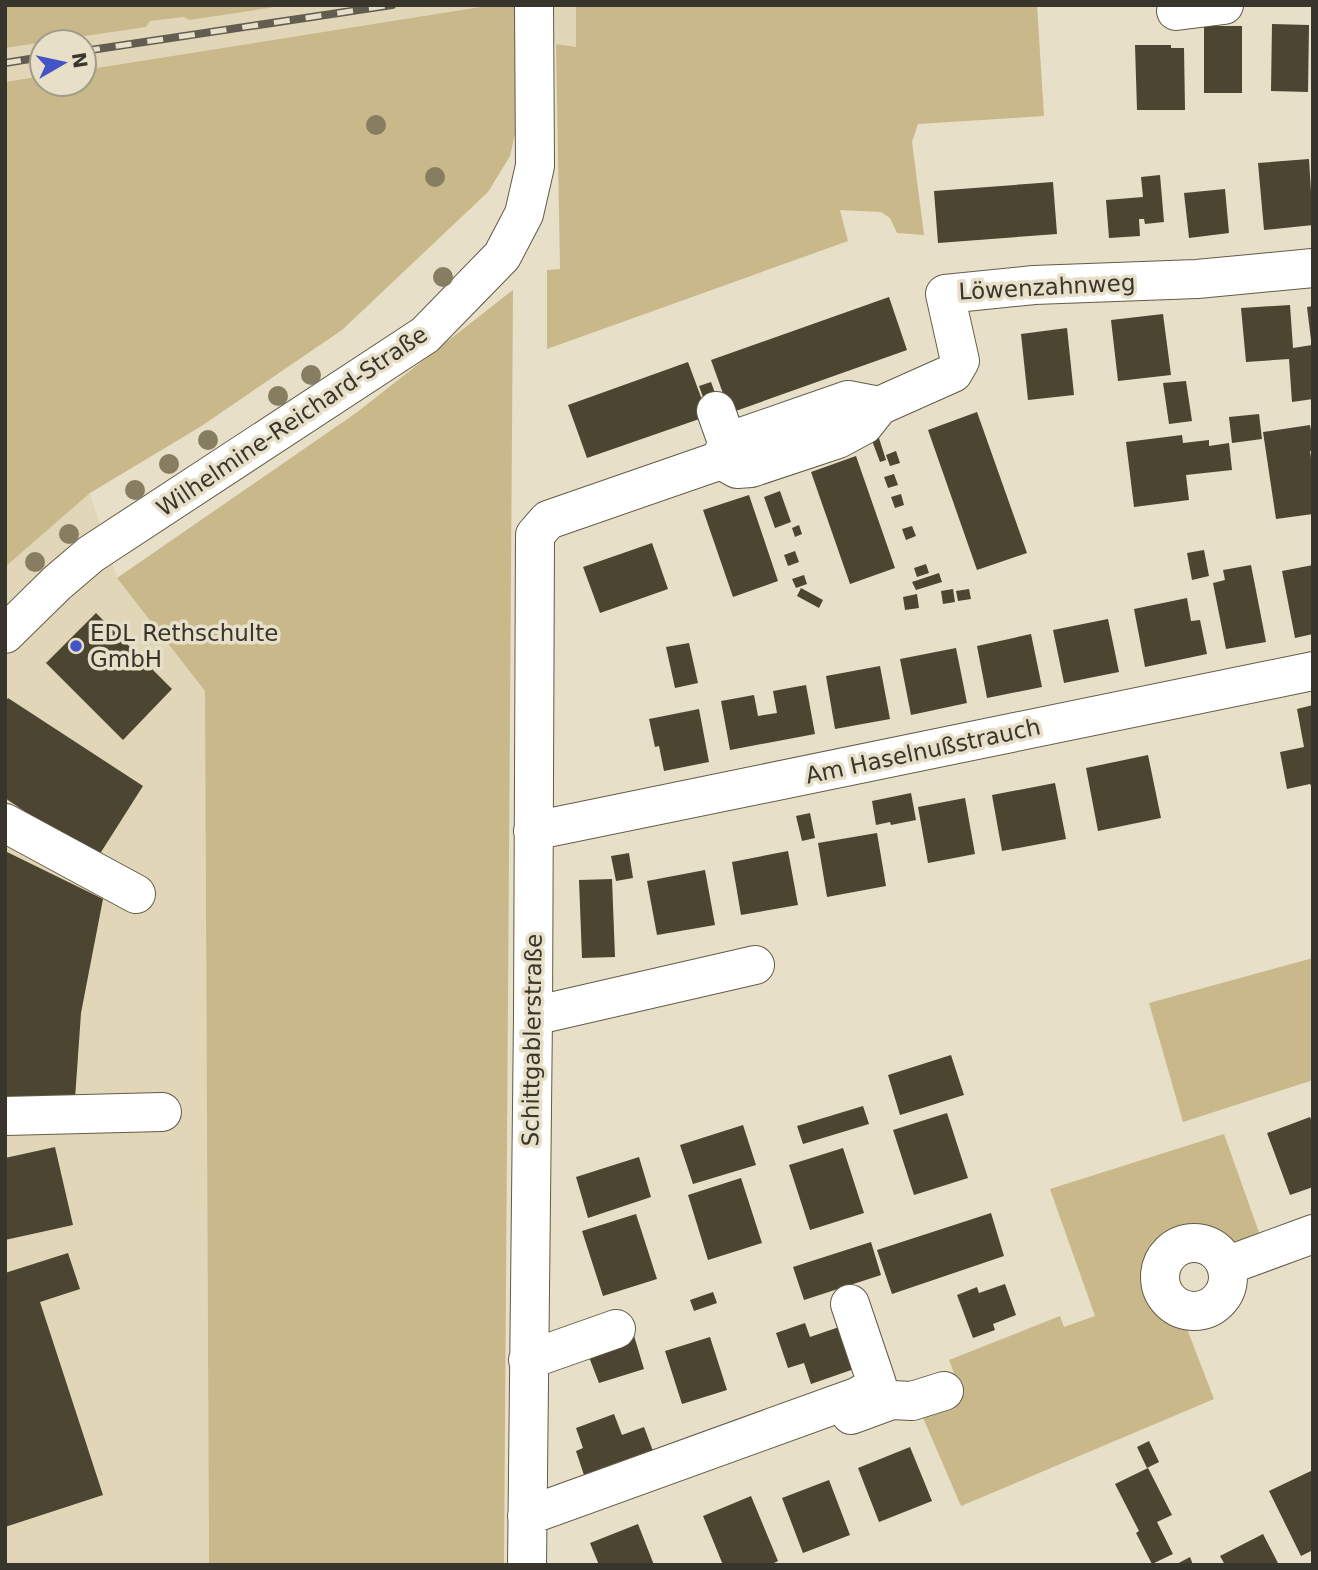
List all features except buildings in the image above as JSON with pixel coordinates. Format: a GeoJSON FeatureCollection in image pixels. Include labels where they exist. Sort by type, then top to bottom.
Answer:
{"type":"FeatureCollection","features":[{"type":"Feature","properties":{"kind":"street","name":"Wilhelmine-Reichard-Straße"},"geometry":{"type":"LineString","coordinates":[[5,634],[91,554],[425,335],[502,256],[524,214],[536,166],[534,5]]}},
{"type":"Feature","properties":{"kind":"street"},"geometry":{"type":"LineString","coordinates":[[1176,11],[1224,5]]}},
{"type":"Feature","properties":{"kind":"street","name":"Löwenzahnweg"},"geometry":{"type":"LineString","coordinates":[[721,438],[737,470],[767,479],[864,425],[879,406],[953,373],[960,361],[946,294],[1034,285],[1197,279],[1313,268]]}},
{"type":"Feature","properties":{"kind":"street"},"geometry":{"type":"LineString","coordinates":[[721,438],[848,400],[879,406]]}},
{"type":"Feature","properties":{"kind":"street","name":"Schittgablerstraße"},"geometry":{"type":"LineString","coordinates":[[527,1539],[535,535],[548,520],[721,438]]}},
{"type":"Feature","properties":{"kind":"street","name":"Am Haselnußstrauch"},"geometry":{"type":"LineString","coordinates":[[533,831],[1313,671]]}},
{"type":"Feature","properties":{"kind":"street"},"geometry":{"type":"LineString","coordinates":[[5,823],[136,894]]}},
{"type":"Feature","properties":{"kind":"street"},"geometry":{"type":"LineString","coordinates":[[533,1016],[755,965]]}},
{"type":"Feature","properties":{"kind":"street"},"geometry":{"type":"LineString","coordinates":[[5,1116],[162,1112]]}},
{"type":"Feature","properties":{"kind":"street"},"geometry":{"type":"LineString","coordinates":[[1226,1266],[1313,1234]]}},
{"type":"Feature","properties":{"kind":"street"},"geometry":{"type":"LineString","coordinates":[[527,1539],[859,1396],[885,1381],[850,1304]]}},
{"type":"Feature","properties":{"kind":"street"},"geometry":{"type":"LineString","coordinates":[[528,1360],[616,1329]]}},
{"type":"Feature","properties":{"kind":"street"},"geometry":{"type":"LineString","coordinates":[[527,1539],[892,1400],[912,1401],[944,1391]]}},
{"type":"Feature","properties":{"kind":"shaded area"},"geometry":{"type":"Polygon","coordinates":[[[5,5],[288,5],[190,20],[184,17],[150,21],[146,27],[98,34],[98,28],[28,28],[28,45],[5,48],[5,5]]]}},
{"type":"Feature","properties":{"kind":"shaded area"},"geometry":{"type":"Polygon","coordinates":[[[288,5],[493,5],[98,68],[98,34],[146,27],[150,21],[184,17],[191,20],[288,5]]]}},
{"type":"Feature","properties":{"kind":"shaded area"},"geometry":{"type":"Polygon","coordinates":[[[493,5],[519,5],[522,103],[510,156],[488,192],[342,330],[200,427],[90,493],[5,567],[5,82],[28,78],[28,98],[98,98],[98,68],[493,5]]]}},
{"type":"Feature","properties":{"kind":"shaded area"},"geometry":{"type":"Polygon","coordinates":[[[522,5],[576,5],[576,47],[556,44],[522,5]]]}},
{"type":"Feature","properties":{"kind":"shaded area"},"geometry":{"type":"Polygon","coordinates":[[[576,5],[1037,5],[1044,116],[918,124],[912,142],[924,235],[897,233],[890,218],[881,212],[840,210],[848,241],[547,349],[547,270],[560,269],[556,44],[576,47],[576,5]]]}},
{"type":"Feature","properties":{"kind":"shaded area"},"geometry":{"type":"Polygon","coordinates":[[[28,44],[28,78],[5,82],[5,48],[28,44]]]}},
{"type":"Feature","properties":{"kind":"shaded area"},"geometry":{"type":"Polygon","coordinates":[[[513,290],[504,1565],[209,1565],[205,691],[117,578],[356,413],[513,290]]]}},
{"type":"Feature","properties":{"kind":"shaded area"},"geometry":{"type":"Polygon","coordinates":[[[90,493],[117,578],[205,691],[209,1565],[5,1565],[5,567],[90,493]]]}},
{"type":"Feature","properties":{"kind":"shaded area"},"geometry":{"type":"Polygon","coordinates":[[[1313,958],[1313,1080],[1183,1122],[1149,1003],[1313,958]]]}},
{"type":"Feature","properties":{"kind":"shaded area"},"geometry":{"type":"Polygon","coordinates":[[[1224,1134],[1261,1238],[1235,1247],[1200,1232],[1176,1234],[1154,1254],[1151,1287],[1156,1303],[1162,1310],[1184,1321],[1214,1399],[961,1506],[921,1413],[963,1397],[949,1360],[1060,1316],[1064,1327],[1095,1316],[1050,1189],[1224,1134]]]}},
{"type":"Feature","properties":{"kind":"railway"},"geometry":{"type":"LineString","coordinates":[[98,49],[392,5]]}},
{"type":"Feature","properties":{"kind":"railway"},"geometry":{"type":"LineString","coordinates":[[5,63],[28,59]]}},
{"type":"Feature","properties":{"kind":"place","name":"EDL Rethschulte GmbH"},"geometry":{"type":"Point","coordinates":[76,646]}}]}
